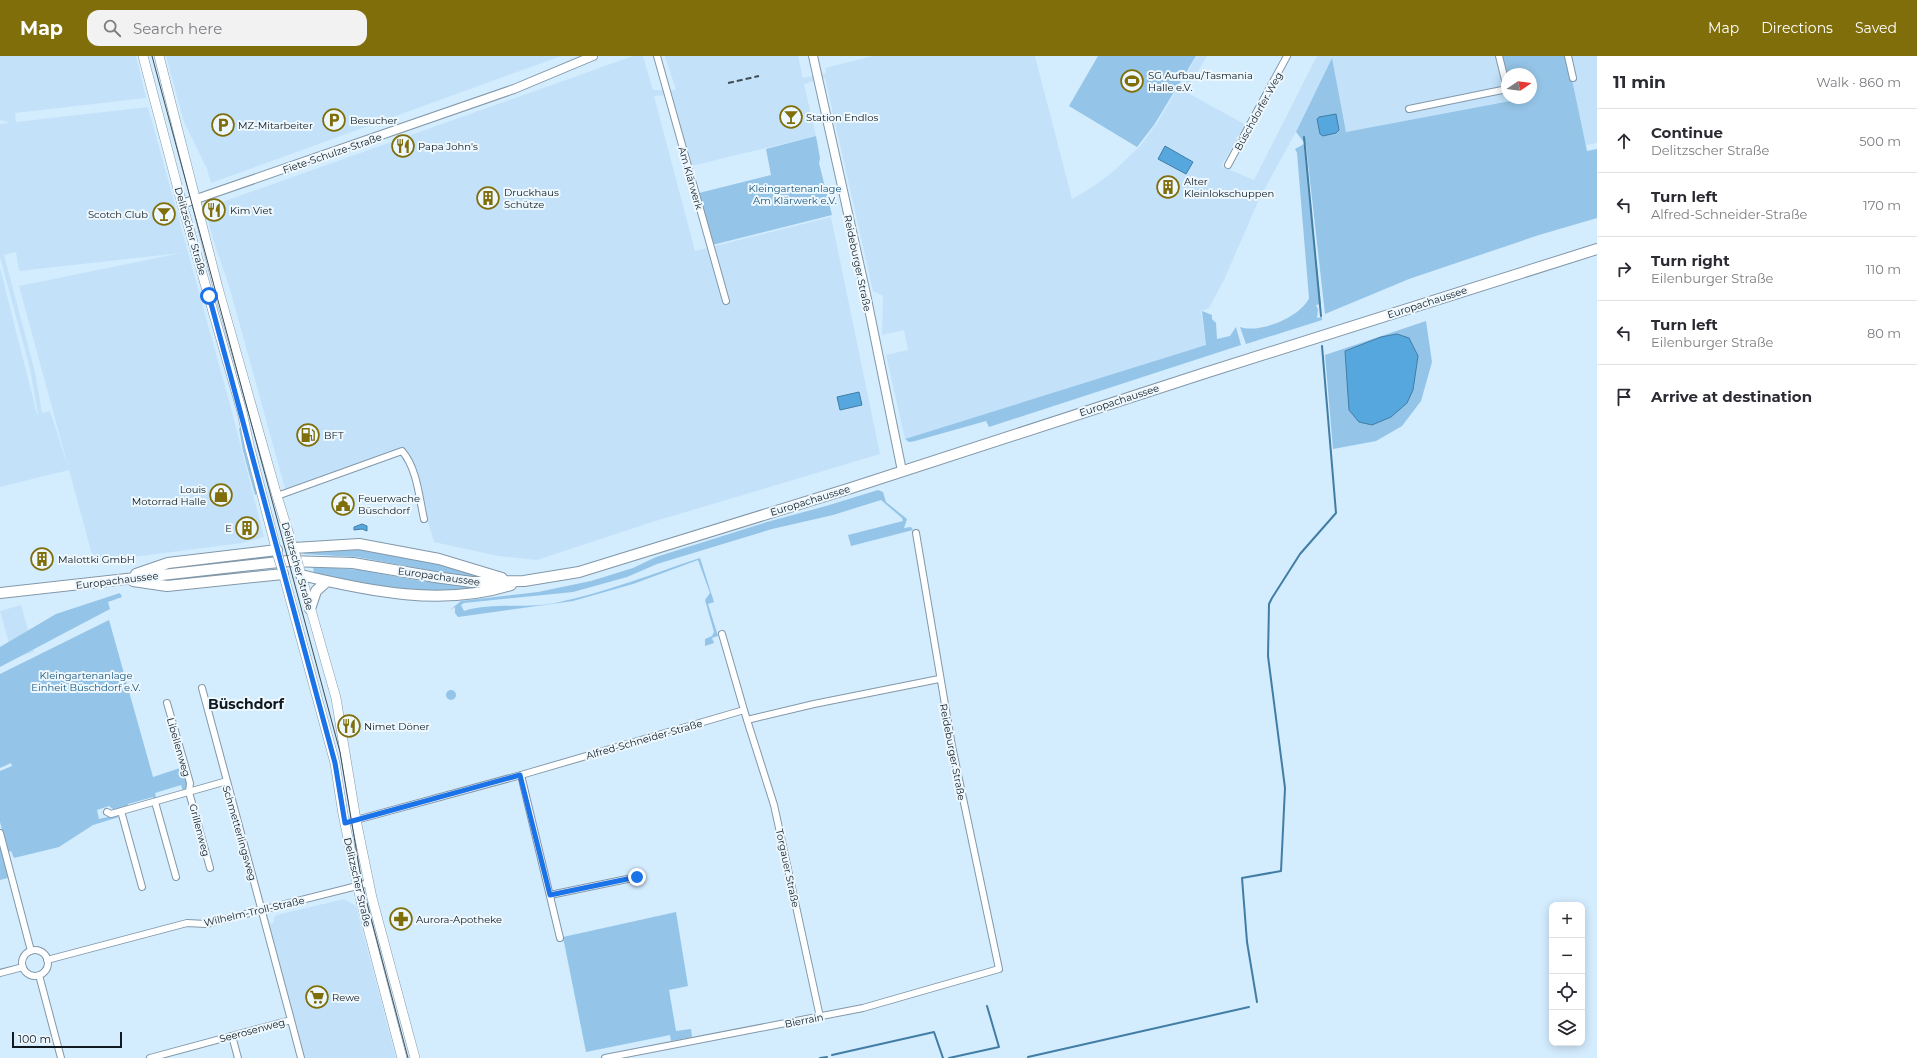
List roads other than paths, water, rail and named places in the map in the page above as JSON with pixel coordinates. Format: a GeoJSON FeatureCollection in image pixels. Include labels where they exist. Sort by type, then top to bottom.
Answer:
{"type":"FeatureCollection","features":[{"type":"Feature","properties":{"kind":"main road","name":"Delitzscher Straße"},"geometry":{"type":"LineString","coordinates":[[142,56],[182,204],[242,412],[249,445],[335,763],[345,823],[358,885],[402,1058]]}},
{"type":"Feature","properties":{"kind":"main road","name":"Delitzscher Straße"},"geometry":{"type":"LineString","coordinates":[[159,56],[218,288],[277,496],[295,551],[310,609],[320,637],[336,698],[356,820],[369,883],[415,1058]]}},
{"type":"Feature","properties":{"kind":"main road","name":"Europachaussee"},"geometry":{"type":"LineString","coordinates":[[0,593],[271,562],[306,561],[353,563],[456,580],[494,582],[524,581],[559,576],[601,566],[902,471],[1198,375],[1597,250]]}},
{"type":"Feature","properties":{"kind":"main road"},"geometry":{"type":"LineString","coordinates":[[123,579],[168,563],[359,544],[440,559],[480,573],[524,581]]}},
{"type":"Feature","properties":{"kind":"main road"},"geometry":{"type":"LineString","coordinates":[[123,579],[152,585],[167,586],[283,571],[300,571],[327,581],[393,594],[440,595],[477,593],[496,590],[524,581]]}},
{"type":"Feature","properties":{"kind":"main road"},"geometry":{"type":"LineString","coordinates":[[310,609],[316,591],[327,581]]}},
{"type":"Feature","properties":{"kind":"street","name":"Fiete-Schulze-Straße"},"geometry":{"type":"LineString","coordinates":[[182,204],[507,92],[593,56]]}},
{"type":"Feature","properties":{"kind":"street","name":"Am Klärwerk"},"geometry":{"type":"LineString","coordinates":[[657,56],[726,301]]}},
{"type":"Feature","properties":{"kind":"street","name":"Reideburger Straße"},"geometry":{"type":"LineString","coordinates":[[813,56],[866,294],[902,471]]}},
{"type":"Feature","properties":{"kind":"street","name":"Büschdorfer Weg"},"geometry":{"type":"LineString","coordinates":[[1228,165],[1287,56]]}},
{"type":"Feature","properties":{"kind":"street"},"geometry":{"type":"LineString","coordinates":[[1499,56],[1502,68]]}},
{"type":"Feature","properties":{"kind":"street"},"geometry":{"type":"LineString","coordinates":[[1568,56],[1573,78]]}},
{"type":"Feature","properties":{"kind":"street"},"geometry":{"type":"LineString","coordinates":[[1409,109],[1501,90]]}},
{"type":"Feature","properties":{"kind":"street"},"geometry":{"type":"LineString","coordinates":[[277,496],[402,451],[408,458],[424,519]]}},
{"type":"Feature","properties":{"kind":"street","name":"Reideburger Straße"},"geometry":{"type":"LineString","coordinates":[[916,533],[939,678],[966,820],[999,969]]}},
{"type":"Feature","properties":{"kind":"street"},"geometry":{"type":"LineString","coordinates":[[722,634],[747,720],[814,704],[939,678]]}},
{"type":"Feature","properties":{"kind":"street"},"geometry":{"type":"LineString","coordinates":[[202,688],[227,781]]}},
{"type":"Feature","properties":{"kind":"street","name":"Libellenweg"},"geometry":{"type":"LineString","coordinates":[[167,703],[190,783],[189,792]]}},
{"type":"Feature","properties":{"kind":"street","name":"Alfred-Schneider-Straße"},"geometry":{"type":"LineString","coordinates":[[345,823],[520,775],[744,710]]}},
{"type":"Feature","properties":{"kind":"street","name":"Torgauer Straße"},"geometry":{"type":"LineString","coordinates":[[747,720],[774,805],[820,1017]]}},
{"type":"Feature","properties":{"kind":"street"},"geometry":{"type":"LineString","coordinates":[[520,775],[560,938]]}},
{"type":"Feature","properties":{"kind":"street","name":"Schmetterlingsweg"},"geometry":{"type":"LineString","coordinates":[[107,812],[111,814],[227,781],[262,909]]}},
{"type":"Feature","properties":{"kind":"street","name":"Grillenweg"},"geometry":{"type":"LineString","coordinates":[[189,792],[210,868]]}},
{"type":"Feature","properties":{"kind":"street"},"geometry":{"type":"LineString","coordinates":[[155,802],[176,877]]}},
{"type":"Feature","properties":{"kind":"street"},"geometry":{"type":"LineString","coordinates":[[121,811],[142,887]]}},
{"type":"Feature","properties":{"kind":"street"},"geometry":{"type":"LineString","coordinates":[[0,832],[31,951]]}},
{"type":"Feature","properties":{"kind":"street"},"geometry":{"type":"LineString","coordinates":[[550,895],[637,877]]}},
{"type":"Feature","properties":{"kind":"street","name":"Wilhelm-Troll-Straße"},"geometry":{"type":"LineString","coordinates":[[47,960],[166,928],[187,923],[206,924],[369,883]]}},
{"type":"Feature","properties":{"kind":"street","name":"Seerosenweg"},"geometry":{"type":"LineString","coordinates":[[150,1058],[291,1020],[262,909]]}},
{"type":"Feature","properties":{"kind":"street"},"geometry":{"type":"LineString","coordinates":[[31,951],[43,953],[47,960],[47,968],[39,975],[31,976],[23,967],[23,959],[27,953],[31,951]]}},
{"type":"Feature","properties":{"kind":"street"},"geometry":{"type":"LineString","coordinates":[[0,973],[23,967]]}},
{"type":"Feature","properties":{"kind":"street","name":"Bierrain"},"geometry":{"type":"LineString","coordinates":[[605,1058],[863,1008],[999,969]]}},
{"type":"Feature","properties":{"kind":"street"},"geometry":{"type":"LineString","coordinates":[[39,975],[61,1058]]}},
{"type":"Feature","properties":{"kind":"street"},"geometry":{"type":"LineString","coordinates":[[291,1020],[301,1058]]}},
{"type":"Feature","properties":{"kind":"street"},"geometry":{"type":"LineString","coordinates":[[232,1036],[238,1058]]}},
{"type":"Feature","properties":{"kind":"waterway"},"geometry":{"type":"LineString","coordinates":[[1304,137],[1321,316]]}},
{"type":"Feature","properties":{"kind":"waterway"},"geometry":{"type":"LineString","coordinates":[[1257,1002],[1247,942],[1242,878],[1281,871],[1285,788],[1268,656],[1269,604],[1300,554],[1336,513],[1322,346]]}},
{"type":"Feature","properties":{"kind":"waterway"},"geometry":{"type":"LineString","coordinates":[[949,1058],[999,1047],[987,1006]]}},
{"type":"Feature","properties":{"kind":"waterway"},"geometry":{"type":"LineString","coordinates":[[1028,1057],[1249,1007]]}},
{"type":"Feature","properties":{"kind":"waterway"},"geometry":{"type":"LineString","coordinates":[[832,1055],[934,1032],[943,1058]]}},
{"type":"Feature","properties":{"kind":"waterway"},"geometry":{"type":"LineString","coordinates":[[820,1058],[827,1057]]}},
{"type":"Feature","properties":{"kind":"tram line"},"geometry":{"type":"LineString","coordinates":[[152,56],[340,752],[362,884],[408,1058]]}},
{"type":"Feature","properties":{"kind":"railway"},"geometry":{"type":"LineString","coordinates":[[728,83],[759,76]]}},
{"type":"Feature","properties":{"kind":"place","name":"SG Aufbau/Tasmania Halle e.V."},"geometry":{"type":"Point","coordinates":[1132,81]}},
{"type":"Feature","properties":{"kind":"place","name":"Station Endlos"},"geometry":{"type":"Point","coordinates":[791,117]}},
{"type":"Feature","properties":{"kind":"place","name":"Besucher"},"geometry":{"type":"Point","coordinates":[334,120]}},
{"type":"Feature","properties":{"kind":"place","name":"MZ-Mitarbeiter"},"geometry":{"type":"Point","coordinates":[223,125]}},
{"type":"Feature","properties":{"kind":"place","name":"Papa John's"},"geometry":{"type":"Point","coordinates":[403,146]}},
{"type":"Feature","properties":{"kind":"place","name":"Alter Kleinlokschuppen"},"geometry":{"type":"Point","coordinates":[1168,187]}},
{"type":"Feature","properties":{"kind":"place","name":"Druckhaus Schütze"},"geometry":{"type":"Point","coordinates":[488,198]}},
{"type":"Feature","properties":{"kind":"place","name":"Kim Viet"},"geometry":{"type":"Point","coordinates":[214,210]}},
{"type":"Feature","properties":{"kind":"place","name":"Scotch Club"},"geometry":{"type":"Point","coordinates":[164,214]}},
{"type":"Feature","properties":{"kind":"place","name":"BFT"},"geometry":{"type":"Point","coordinates":[308,435]}},
{"type":"Feature","properties":{"kind":"place","name":"Louis Motorrad Halle"},"geometry":{"type":"Point","coordinates":[221,495]}},
{"type":"Feature","properties":{"kind":"place","name":"Feuerwache Büschdorf"},"geometry":{"type":"Point","coordinates":[343,504]}},
{"type":"Feature","properties":{"kind":"place","name":"E"},"geometry":{"type":"Point","coordinates":[247,528]}},
{"type":"Feature","properties":{"kind":"place","name":"Malottki GmbH"},"geometry":{"type":"Point","coordinates":[42,559]}},
{"type":"Feature","properties":{"kind":"place","name":"Nimet Döner"},"geometry":{"type":"Point","coordinates":[349,726]}},
{"type":"Feature","properties":{"kind":"place","name":"Aurora-Apotheke"},"geometry":{"type":"Point","coordinates":[401,919]}},
{"type":"Feature","properties":{"kind":"place","name":"Rewe"},"geometry":{"type":"Point","coordinates":[317,997]}},
{"type":"Feature","properties":{"kind":"district","name":"Büschdorf"},"geometry":{"type":"Point","coordinates":[246,704]}},
{"type":"Feature","properties":{"kind":"park label","name":"Kleingartenanlage Am Klärwerk e.V."},"geometry":{"type":"Point","coordinates":[795,194]}},
{"type":"Feature","properties":{"kind":"park label","name":"Kleingartenanlage Einheit Büschdorf e.V."},"geometry":{"type":"Point","coordinates":[86,680]}}]}
